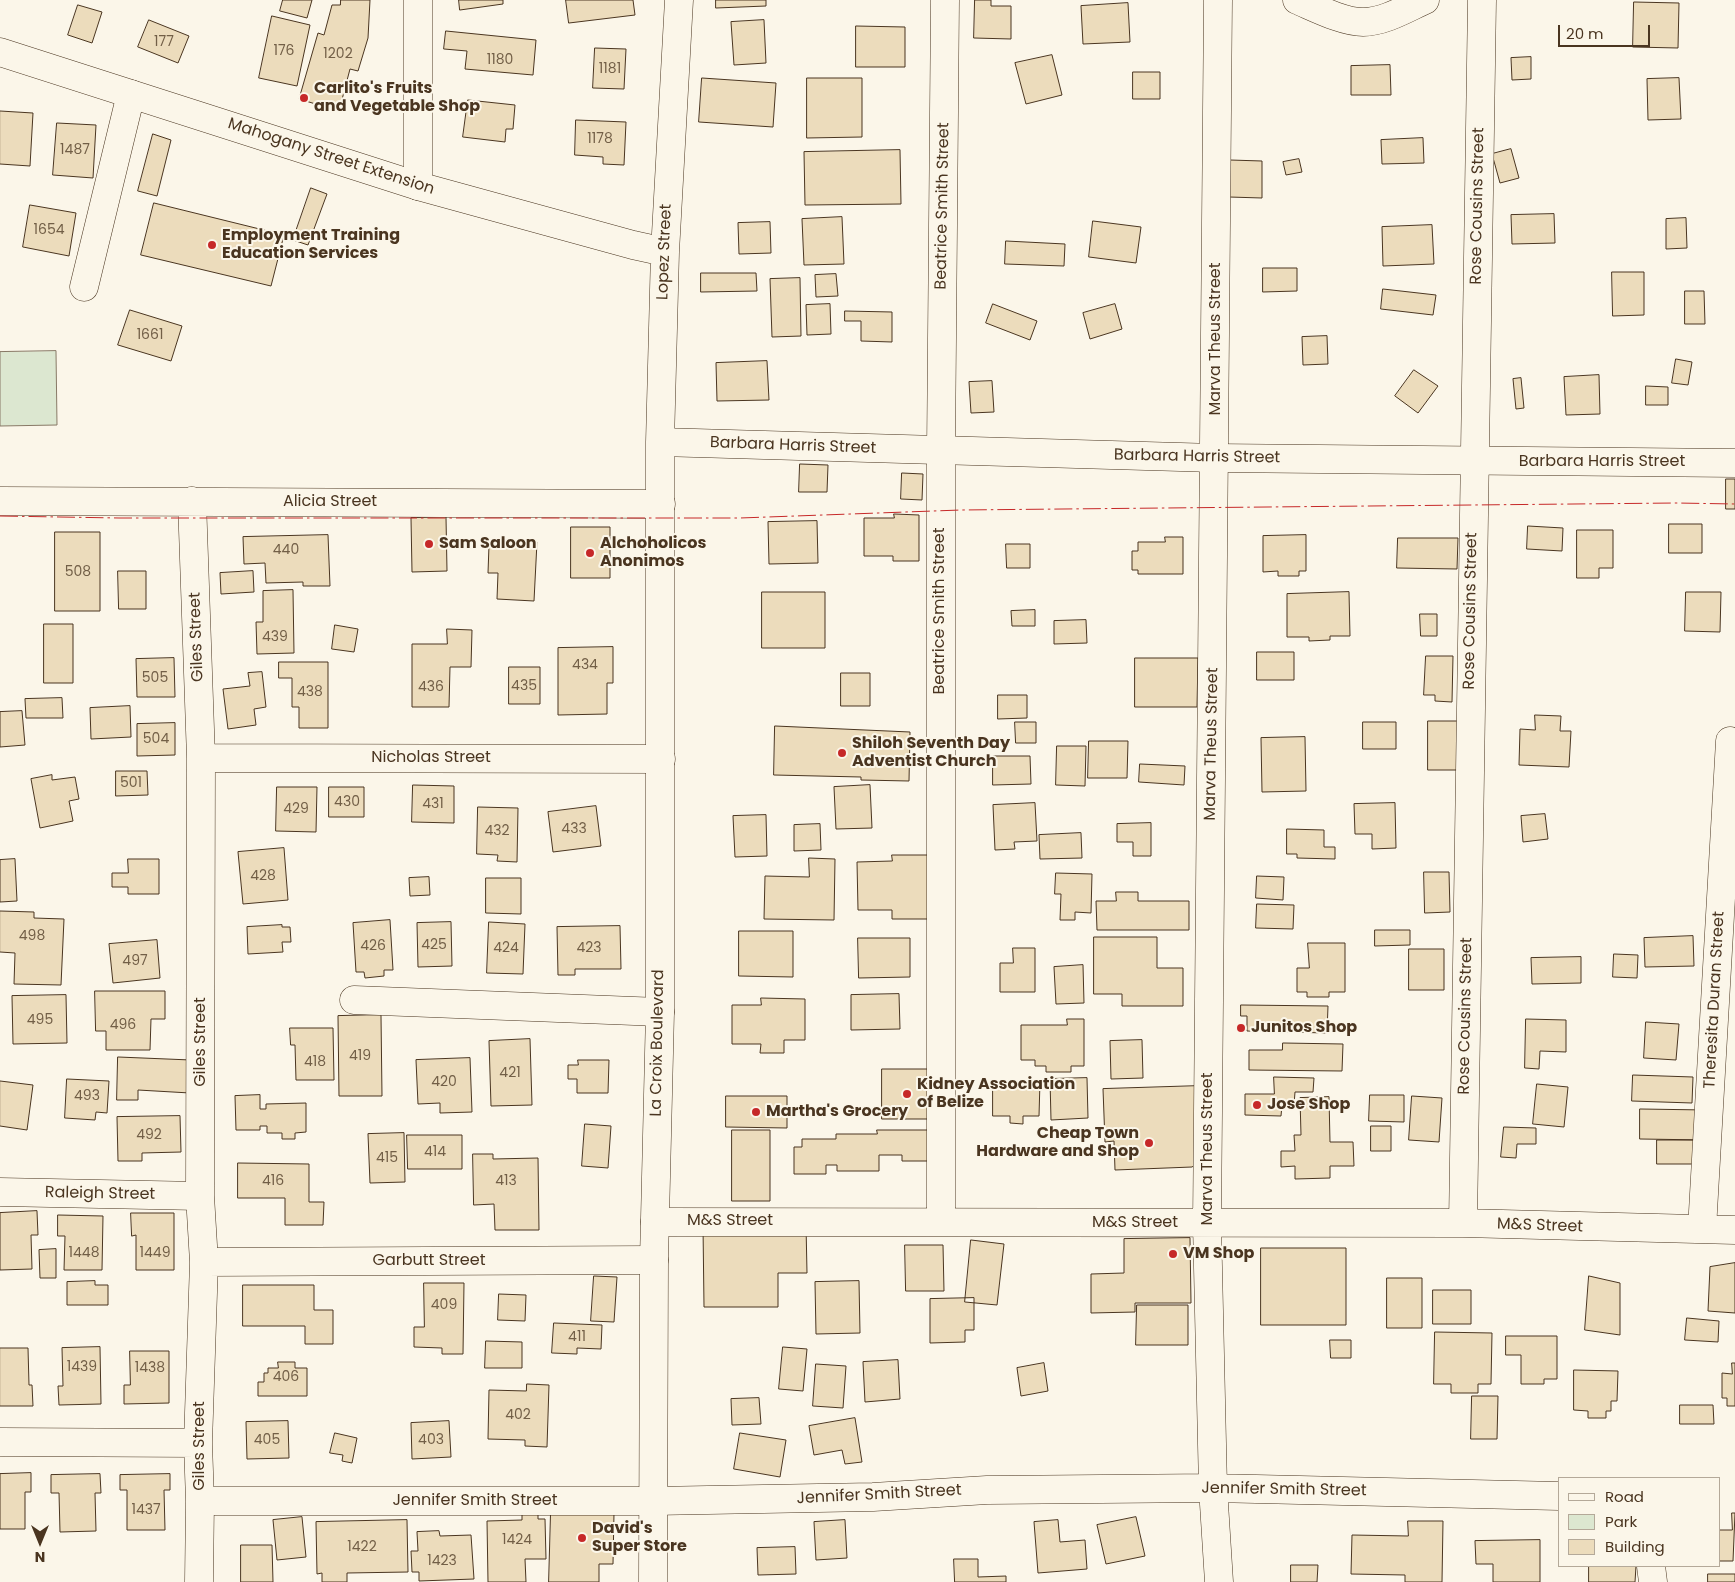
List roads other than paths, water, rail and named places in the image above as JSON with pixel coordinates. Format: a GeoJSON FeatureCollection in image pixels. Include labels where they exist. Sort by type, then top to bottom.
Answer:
{"type":"FeatureCollection","features":[{"type":"Feature","properties":{"kind":"street"},"geometry":{"type":"LineString","coordinates":[[418,0],[418,186]]}},
{"type":"Feature","properties":{"kind":"street","name":"Lopez Street"},"geometry":{"type":"LineString","coordinates":[[661,504],[660,442],[664,252],[679,0]]}},
{"type":"Feature","properties":{"kind":"street","name":"Beatrice Smith Street"},"geometry":{"type":"LineString","coordinates":[[940,1222],[941,451],[945,0]]}},
{"type":"Feature","properties":{"kind":"street","name":"Marva Theus Street"},"geometry":{"type":"LineString","coordinates":[[1218,0],[1207,1223],[1213,1488],[1219,1582]]}},
{"type":"Feature","properties":{"kind":"street"},"geometry":{"type":"LineString","coordinates":[[1297,0],[1331,14],[1364,22],[1392,15],[1426,0]]}},
{"type":"Feature","properties":{"kind":"street","name":"Rose Cousins Street"},"geometry":{"type":"LineString","coordinates":[[1463,1223],[1482,0]]}},
{"type":"Feature","properties":{"kind":"street","name":"Mahogany Street Extension"},"geometry":{"type":"LineString","coordinates":[[0,52],[418,186],[664,252]]}},
{"type":"Feature","properties":{"kind":"street"},"geometry":{"type":"LineString","coordinates":[[84,287],[131,94]]}},
{"type":"Feature","properties":{"kind":"street","name":"Barbara Harris Street"},"geometry":{"type":"LineString","coordinates":[[660,442],[1215,458],[1735,463]]}},
{"type":"Feature","properties":{"kind":"street","name":"Alicia Street"},"geometry":{"type":"LineString","coordinates":[[0,502],[192,501],[661,504]]}},
{"type":"Feature","properties":{"kind":"street","name":"Giles Street"},"geometry":{"type":"LineString","coordinates":[[192,501],[201,758],[200,1196],[204,1262],[198,1443],[200,1501],[199,1582]]}},
{"type":"Feature","properties":{"kind":"street","name":"La Croix Boulevard"},"geometry":{"type":"LineString","coordinates":[[653,1582],[654,1260],[660,1012],[661,504]]}},
{"type":"Feature","properties":{"kind":"street","name":"Theresita Duran Street"},"geometry":{"type":"LineString","coordinates":[[1702,1229],[1730,741]]}},
{"type":"Feature","properties":{"kind":"street","name":"Nicholas Street"},"geometry":{"type":"LineString","coordinates":[[201,758],[661,759]]}},
{"type":"Feature","properties":{"kind":"street"},"geometry":{"type":"LineString","coordinates":[[354,1000],[660,1012]]}},
{"type":"Feature","properties":{"kind":"street","name":"Raleigh Street"},"geometry":{"type":"LineString","coordinates":[[0,1192],[200,1196]]}},
{"type":"Feature","properties":{"kind":"street","name":"M&S Street"},"geometry":{"type":"LineString","coordinates":[[655,1222],[1463,1223],[1735,1230]]}},
{"type":"Feature","properties":{"kind":"street","name":"Garbutt Street"},"geometry":{"type":"LineString","coordinates":[[204,1262],[654,1260]]}},
{"type":"Feature","properties":{"kind":"street"},"geometry":{"type":"LineString","coordinates":[[0,1442],[198,1443]]}},
{"type":"Feature","properties":{"kind":"street","name":"Jennifer Smith Street"},"geometry":{"type":"LineString","coordinates":[[200,1501],[653,1501],[873,1497],[987,1490],[1213,1488],[1558,1496]]}},
{"type":"Feature","properties":{"kind":"street"},"geometry":{"type":"LineString","coordinates":[[1651,1567],[1653,1582]]}},
{"type":"Feature","properties":{"kind":"place","name":"Carlito's Fruits and Vegetable Shop"},"geometry":{"type":"Point","coordinates":[304,98]}},
{"type":"Feature","properties":{"kind":"place","name":"Employment Training Education Services"},"geometry":{"type":"Point","coordinates":[212,245]}},
{"type":"Feature","properties":{"kind":"place","name":"Sam Saloon"},"geometry":{"type":"Point","coordinates":[429,544]}},
{"type":"Feature","properties":{"kind":"place","name":"Alchoholicos Anonimos"},"geometry":{"type":"Point","coordinates":[590,553]}},
{"type":"Feature","properties":{"kind":"place","name":"Shiloh Seventh Day Adventist Church"},"geometry":{"type":"Point","coordinates":[842,753]}},
{"type":"Feature","properties":{"kind":"place","name":"Junitos Shop"},"geometry":{"type":"Point","coordinates":[1241,1028]}},
{"type":"Feature","properties":{"kind":"place","name":"Kidney Association of Belize"},"geometry":{"type":"Point","coordinates":[907,1094]}},
{"type":"Feature","properties":{"kind":"place","name":"Jose Shop"},"geometry":{"type":"Point","coordinates":[1257,1105]}},
{"type":"Feature","properties":{"kind":"place","name":"Martha's Grocery"},"geometry":{"type":"Point","coordinates":[756,1112]}},
{"type":"Feature","properties":{"kind":"place","name":"Cheap Town Hardware and Shop"},"geometry":{"type":"Point","coordinates":[1149,1143]}},
{"type":"Feature","properties":{"kind":"place","name":"VM Shop"},"geometry":{"type":"Point","coordinates":[1173,1254]}},
{"type":"Feature","properties":{"kind":"place","name":"David's Super Store"},"geometry":{"type":"Point","coordinates":[582,1538]}}]}
